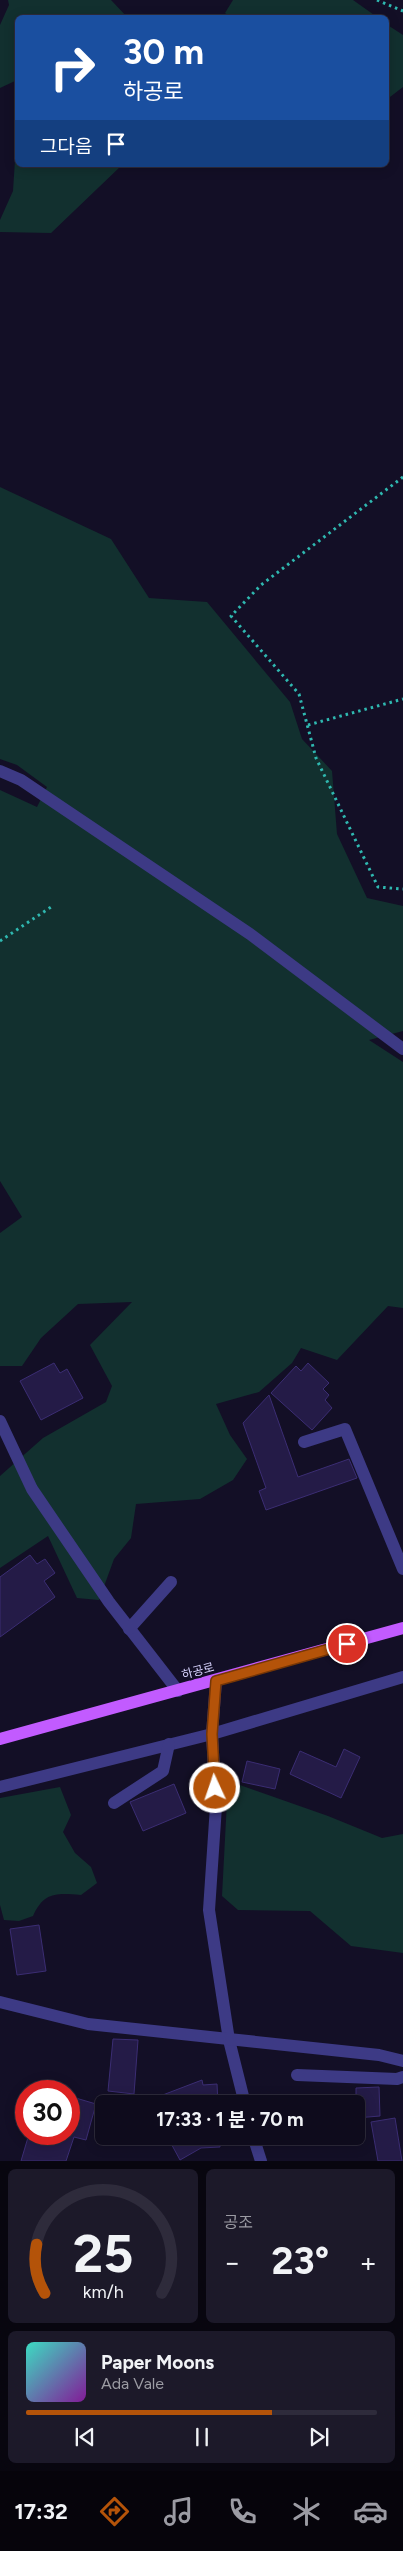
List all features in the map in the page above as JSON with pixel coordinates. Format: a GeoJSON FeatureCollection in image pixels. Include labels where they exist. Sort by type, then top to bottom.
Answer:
{"type":"FeatureCollection","features":[{"type":"Feature","properties":{"kind":"main road","name":"하공로"},"geometry":{"type":"LineString","coordinates":[[0,1739],[403,1628]]}},
{"type":"Feature","properties":{"kind":"street"},"geometry":{"type":"LineString","coordinates":[[0,771],[21,780],[250,934],[403,1048]]}},
{"type":"Feature","properties":{"kind":"street"},"geometry":{"type":"LineString","coordinates":[[0,1421],[32,1489],[129,1629],[178,1691]]}},
{"type":"Feature","properties":{"kind":"street"},"geometry":{"type":"LineString","coordinates":[[304,1442],[344,1429],[403,1569]]}},
{"type":"Feature","properties":{"kind":"street"},"geometry":{"type":"LineString","coordinates":[[129,1629],[171,1582]]}},
{"type":"Feature","properties":{"kind":"street"},"geometry":{"type":"LineString","coordinates":[[0,1787],[212,1734],[403,1677]]}},
{"type":"Feature","properties":{"kind":"street"},"geometry":{"type":"LineString","coordinates":[[216,1681],[212,1734],[216,1806],[209,1910],[229,2040],[243,2095]]}},
{"type":"Feature","properties":{"kind":"street"},"geometry":{"type":"LineString","coordinates":[[114,1803],[163,1770],[169,1744]]}},
{"type":"Feature","properties":{"kind":"street"},"geometry":{"type":"LineString","coordinates":[[0,2002],[88,2024],[379,2055],[403,2061]]}},
{"type":"Feature","properties":{"kind":"street"},"geometry":{"type":"LineString","coordinates":[[297,2075],[397,2079],[403,2077]]}},
{"type":"Feature","properties":{"kind":"street"},"geometry":{"type":"LineString","coordinates":[[256,2145],[261,2161]]}},
{"type":"Feature","properties":{"kind":"path"},"geometry":{"type":"LineString","coordinates":[[377,0],[403,11]]}},
{"type":"Feature","properties":{"kind":"path"},"geometry":{"type":"LineString","coordinates":[[403,477],[261,585],[231,616],[299,694],[316,758],[378,887],[403,889]]}},
{"type":"Feature","properties":{"kind":"path"},"geometry":{"type":"LineString","coordinates":[[308,725],[403,700]]}},
{"type":"Feature","properties":{"kind":"path"},"geometry":{"type":"LineString","coordinates":[[0,941],[54,905]]}},
{"type":"Feature","properties":{"kind":"green space"},"geometry":{"type":"Polygon","coordinates":[[[8,0],[111,0],[125,15],[15,15],[15,81],[0,88],[0,25],[9,5],[8,0]]]}},
{"type":"Feature","properties":{"kind":"green space"},"geometry":{"type":"Polygon","coordinates":[[[233,0],[353,0],[374,15],[228,15],[225,13],[233,0]]]}},
{"type":"Feature","properties":{"kind":"green space"},"geometry":{"type":"Polygon","coordinates":[[[389,26],[403,35],[403,87],[389,98],[389,26]]]}},
{"type":"Feature","properties":{"kind":"green space"},"geometry":{"type":"Polygon","coordinates":[[[15,160],[15,167],[120,167],[51,233],[0,232],[0,220],[13,191],[15,160]]]}},
{"type":"Feature","properties":{"kind":"green space"},"geometry":{"type":"Polygon","coordinates":[[[0,487],[111,539],[149,598],[207,602],[290,702],[302,739],[332,771],[337,834],[367,898],[403,906],[403,1031],[369,1040],[403,1062],[403,1308],[388,1306],[337,1360],[301,1348],[292,1363],[259,1392],[216,1404],[230,1435],[247,1459],[233,1480],[200,1499],[136,1504],[131,1538],[114,1559],[99,1600],[77,1598],[48,1536],[0,1568],[0,1476],[43,1438],[106,1402],[112,1386],[90,1345],[132,1302],[78,1304],[41,1338],[22,1366],[0,1366],[0,1233],[22,1217],[0,1181],[0,790],[37,807],[47,787],[17,765],[0,759],[0,487]]]}},
{"type":"Feature","properties":{"kind":"green space"},"geometry":{"type":"Polygon","coordinates":[[[237,1784],[328,1816],[382,1838],[403,1834],[403,1953],[351,1946],[310,1911],[238,1910],[222,1896],[227,1801],[237,1784]]]}},
{"type":"Feature","properties":{"kind":"green space"},"geometry":{"type":"Polygon","coordinates":[[[60,1787],[71,1815],[63,1832],[75,1853],[91,1867],[97,1883],[81,1895],[58,1894],[46,1898],[33,1916],[19,1921],[4,1920],[0,1905],[0,1798],[60,1787]]]}},
{"type":"Feature","properties":{"kind":"building"},"geometry":{"type":"Polygon","coordinates":[[[54,1363],[60,1373],[67,1369],[83,1398],[41,1420],[20,1381],[54,1363]]]}},
{"type":"Feature","properties":{"kind":"building"},"geometry":{"type":"Polygon","coordinates":[[[308,1363],[329,1383],[323,1389],[329,1395],[325,1400],[332,1408],[312,1430],[271,1393],[296,1366],[301,1371],[308,1363]]]}},
{"type":"Feature","properties":{"kind":"building"},"geometry":{"type":"Polygon","coordinates":[[[269,1395],[298,1477],[349,1459],[357,1478],[266,1510],[259,1491],[266,1488],[243,1423],[269,1395]]]}},
{"type":"Feature","properties":{"kind":"building"},"geometry":{"type":"Polygon","coordinates":[[[30,1555],[37,1564],[45,1559],[55,1573],[44,1581],[55,1597],[0,1637],[0,1577],[30,1555]]]}},
{"type":"Feature","properties":{"kind":"building"},"geometry":{"type":"Polygon","coordinates":[[[344,1749],[360,1757],[341,1798],[290,1774],[300,1751],[336,1767],[344,1749]]]}},
{"type":"Feature","properties":{"kind":"building"},"geometry":{"type":"Polygon","coordinates":[[[247,1761],[280,1769],[275,1789],[242,1782],[247,1761]]]}},
{"type":"Feature","properties":{"kind":"building"},"geometry":{"type":"Polygon","coordinates":[[[174,1784],[186,1813],[143,1831],[130,1802],[174,1784]]]}},
{"type":"Feature","properties":{"kind":"building"},"geometry":{"type":"Polygon","coordinates":[[[39,1925],[46,1971],[17,1975],[10,1929],[39,1925]]]}},
{"type":"Feature","properties":{"kind":"building"},"geometry":{"type":"Polygon","coordinates":[[[113,2039],[138,2040],[134,2094],[108,2091],[113,2039]]]}},
{"type":"Feature","properties":{"kind":"building"},"geometry":{"type":"Polygon","coordinates":[[[202,2080],[203,2085],[217,2084],[218,2095],[163,2095],[202,2080]]]}},
{"type":"Feature","properties":{"kind":"building"},"geometry":{"type":"Polygon","coordinates":[[[379,2087],[380,2116],[365,2117],[365,2095],[356,2095],[356,2088],[379,2087]]]}},
{"type":"Feature","properties":{"kind":"building"},"geometry":{"type":"Polygon","coordinates":[[[80,2099],[95,2104],[86,2140],[80,2138],[80,2099]]]}},
{"type":"Feature","properties":{"kind":"building"},"geometry":{"type":"Polygon","coordinates":[[[395,2118],[402,2161],[378,2161],[371,2122],[395,2118]]]}},
{"type":"Feature","properties":{"kind":"building"},"geometry":{"type":"Polygon","coordinates":[[[26,2145],[71,2145],[66,2161],[21,2161],[26,2145]]]}},
{"type":"Feature","properties":{"kind":"building"},"geometry":{"type":"Polygon","coordinates":[[[172,2145],[220,2145],[220,2147],[201,2148],[180,2160],[172,2145]]]}},
{"type":"Feature","properties":{"kind":"route"},"geometry":{"type":"LineString","coordinates":[[215,1788],[212,1734],[216,1681],[347,1644]]}}]}
